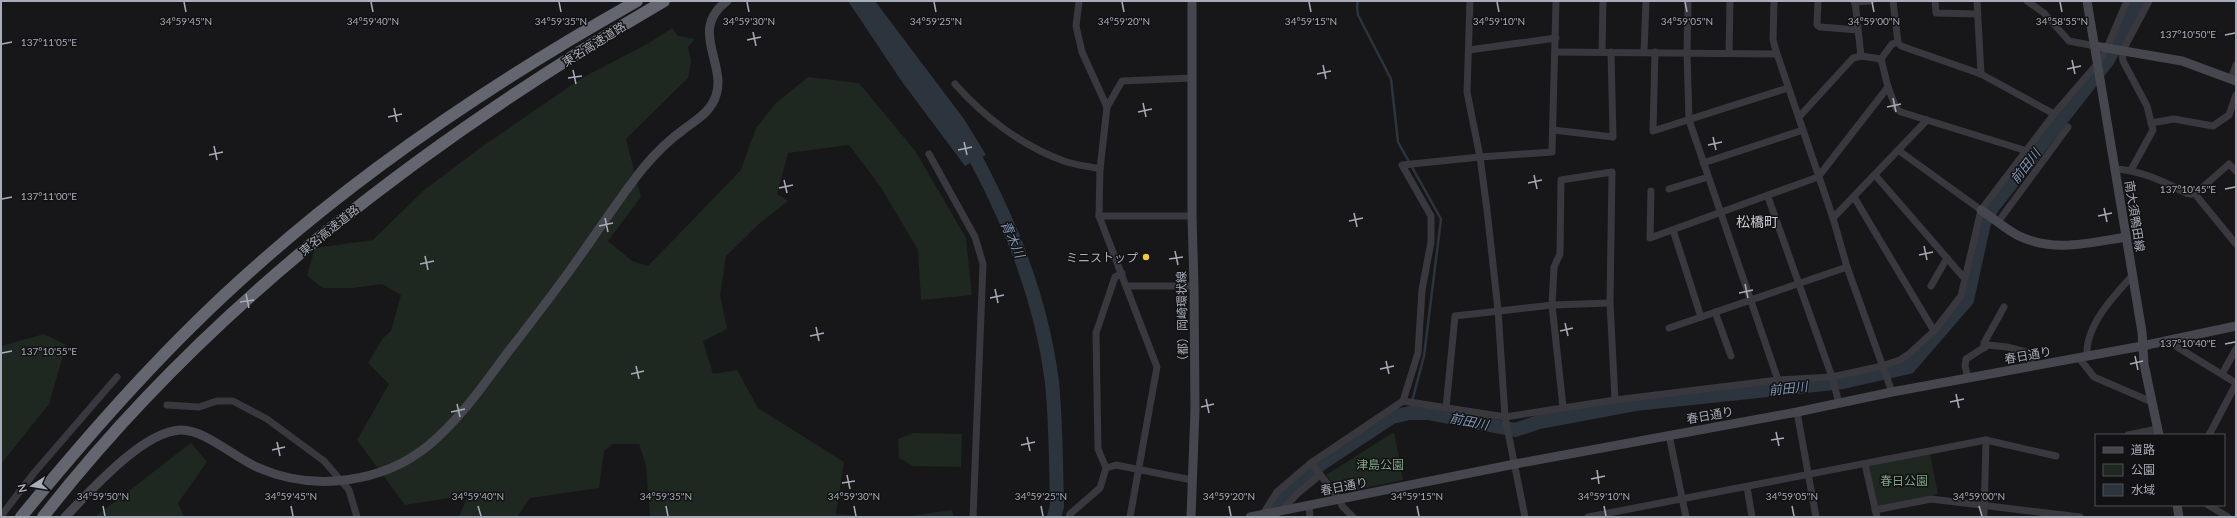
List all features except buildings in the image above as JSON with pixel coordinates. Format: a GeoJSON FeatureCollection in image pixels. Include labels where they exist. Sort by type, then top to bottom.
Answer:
{"type":"FeatureCollection","features":[{"type":"Feature","properties":{"kind":"highway","name":"東名高速道路"},"geometry":{"type":"LineString","coordinates":[[21,517],[124,397],[172,345],[255,267],[329,205],[474,100],[637,1]]}},
{"type":"Feature","properties":{"kind":"highway","name":"東名高速道路"},"geometry":{"type":"LineString","coordinates":[[43,517],[73,478],[135,410],[208,336],[289,262],[404,170],[544,76],[664,1]]}},
{"type":"Feature","properties":{"kind":"street"},"geometry":{"type":"LineString","coordinates":[[65,517],[118,463],[163,434],[181,430],[197,433],[259,468],[292,479],[322,482],[375,475],[401,465],[430,444],[469,404],[552,296],[645,166],[681,131],[706,113],[712,105],[718,94],[718,84],[709,34],[710,25],[717,10],[727,1]]}},
{"type":"Feature","properties":{"kind":"street"},"geometry":{"type":"LineString","coordinates":[[1080,1],[1076,26],[1082,52],[1107,107]]}},
{"type":"Feature","properties":{"kind":"street","name":"（都）岡崎環状線"},"geometry":{"type":"LineString","coordinates":[[1191,517],[1195,410],[1192,216],[1194,157],[1192,1]]}},
{"type":"Feature","properties":{"kind":"street"},"geometry":{"type":"LineString","coordinates":[[1473,1],[1470,1],[1467,92],[1480,157],[1498,310],[1505,417],[1525,517]]}},
{"type":"Feature","properties":{"kind":"street"},"geometry":{"type":"LineString","coordinates":[[1250,517],[1263,514],[1277,492],[1311,463],[1403,401],[1418,353],[1422,290],[1431,242],[1432,216],[1402,165],[1480,157],[1552,152],[1556,1]]}},
{"type":"Feature","properties":{"kind":"street"},"geometry":{"type":"LineString","coordinates":[[1602,52],[1603,1]]}},
{"type":"Feature","properties":{"kind":"street"},"geometry":{"type":"LineString","coordinates":[[1644,52],[1646,1]]}},
{"type":"Feature","properties":{"kind":"street"},"geometry":{"type":"LineString","coordinates":[[1688,1],[1687,52],[1689,120],[1778,380]]}},
{"type":"Feature","properties":{"kind":"street"},"geometry":{"type":"LineString","coordinates":[[1728,53],[1730,1]]}},
{"type":"Feature","properties":{"kind":"street"},"geometry":{"type":"LineString","coordinates":[[1774,1],[1773,40],[1777,54],[1833,218],[1847,267],[1892,392]]}},
{"type":"Feature","properties":{"kind":"street"},"geometry":{"type":"LineString","coordinates":[[1818,1],[1817,25],[1820,27],[1858,30]]}},
{"type":"Feature","properties":{"kind":"street"},"geometry":{"type":"LineString","coordinates":[[1861,56],[1854,1],[1871,1]]}},
{"type":"Feature","properties":{"kind":"street"},"geometry":{"type":"LineString","coordinates":[[1893,1],[1898,42],[1901,46],[1980,74],[2054,114]]}},
{"type":"Feature","properties":{"kind":"street"},"geometry":{"type":"LineString","coordinates":[[1935,1],[1936,13],[1977,14]]}},
{"type":"Feature","properties":{"kind":"street"},"geometry":{"type":"LineString","coordinates":[[1977,1],[1980,74]]}},
{"type":"Feature","properties":{"kind":"street"},"geometry":{"type":"LineString","coordinates":[[2027,1],[2044,12],[2069,40],[2106,50],[2182,61],[2233,80],[2236,65]]}},
{"type":"Feature","properties":{"kind":"street","name":"南大須鴨田線"},"geometry":{"type":"LineString","coordinates":[[2087,1],[2142,332],[2142,346],[2158,432]]}},
{"type":"Feature","properties":{"kind":"street"},"geometry":{"type":"LineString","coordinates":[[1403,401],[1505,417],[1563,407],[1778,380],[1832,377],[1882,366],[1909,354],[1934,331],[1961,296],[1981,210],[2054,114],[2098,63],[2106,50],[2127,1]]}},
{"type":"Feature","properties":{"kind":"street"},"geometry":{"type":"LineString","coordinates":[[2131,170],[2153,130],[2147,106],[2123,61],[2122,52],[2149,1]]}},
{"type":"Feature","properties":{"kind":"street"},"geometry":{"type":"LineString","coordinates":[[1469,50],[1556,38]]}},
{"type":"Feature","properties":{"kind":"street"},"geometry":{"type":"LineString","coordinates":[[1881,59],[1892,44],[1898,42]]}},
{"type":"Feature","properties":{"kind":"street"},"geometry":{"type":"LineString","coordinates":[[1555,52],[1777,54]]}},
{"type":"Feature","properties":{"kind":"street"},"geometry":{"type":"LineString","coordinates":[[1553,130],[1613,137],[1611,52]]}},
{"type":"Feature","properties":{"kind":"street"},"geometry":{"type":"LineString","coordinates":[[1655,52],[1653,131],[1788,88]]}},
{"type":"Feature","properties":{"kind":"street"},"geometry":{"type":"LineString","coordinates":[[1799,117],[1853,58],[1861,56],[1881,59]]}},
{"type":"Feature","properties":{"kind":"street"},"geometry":{"type":"LineString","coordinates":[[1881,59],[1888,87],[1896,108],[1901,112],[2027,151]]}},
{"type":"Feature","properties":{"kind":"street"},"geometry":{"type":"LineString","coordinates":[[1130,517],[1157,368],[1127,286],[1099,216],[1100,169],[1107,107],[1122,81],[1192,78]]}},
{"type":"Feature","properties":{"kind":"street"},"geometry":{"type":"LineString","coordinates":[[955,84],[969,100],[1014,136],[1064,161],[1100,169]]}},
{"type":"Feature","properties":{"kind":"street"},"geometry":{"type":"LineString","coordinates":[[1651,191],[1650,238],[1768,197],[1818,177],[1888,87]]}},
{"type":"Feature","properties":{"kind":"street"},"geometry":{"type":"LineString","coordinates":[[2151,123],[2174,119],[2213,126],[2230,115],[2236,95]]}},
{"type":"Feature","properties":{"kind":"street"},"geometry":{"type":"LineString","coordinates":[[1833,218],[1927,120]]}},
{"type":"Feature","properties":{"kind":"street"},"geometry":{"type":"LineString","coordinates":[[1996,220],[2068,126]]}},
{"type":"Feature","properties":{"kind":"street"},"geometry":{"type":"LineString","coordinates":[[1704,163],[1803,130]]}},
{"type":"Feature","properties":{"kind":"street"},"geometry":{"type":"LineString","coordinates":[[1898,150],[2017,235],[2042,244],[2070,247],[2126,238]]}},
{"type":"Feature","properties":{"kind":"street"},"geometry":{"type":"LineString","coordinates":[[929,154],[975,237],[983,264],[973,517]]}},
{"type":"Feature","properties":{"kind":"street"},"geometry":{"type":"LineString","coordinates":[[2115,169],[2131,170],[2173,186],[2187,195],[2195,194],[2229,164],[2236,171]]}},
{"type":"Feature","properties":{"kind":"street"},"geometry":{"type":"LineString","coordinates":[[1563,407],[1552,305],[1554,267],[1560,254],[1561,180],[1612,172],[1610,303],[1615,400]]}},
{"type":"Feature","properties":{"kind":"street"},"geometry":{"type":"LineString","coordinates":[[1875,175],[1965,279]]}},
{"type":"Feature","properties":{"kind":"street"},"geometry":{"type":"LineString","coordinates":[[1669,189],[1708,177]]}},
{"type":"Feature","properties":{"kind":"street"},"geometry":{"type":"LineString","coordinates":[[2195,194],[2236,244]]}},
{"type":"Feature","properties":{"kind":"street"},"geometry":{"type":"LineString","coordinates":[[1768,197],[1832,377],[1839,403]]}},
{"type":"Feature","properties":{"kind":"street"},"geometry":{"type":"LineString","coordinates":[[1854,197],[1934,331]]}},
{"type":"Feature","properties":{"kind":"street"},"geometry":{"type":"LineString","coordinates":[[1099,216],[1192,216]]}},
{"type":"Feature","properties":{"kind":"street"},"geometry":{"type":"LineString","coordinates":[[1673,230],[1701,317]]}},
{"type":"Feature","properties":{"kind":"street"},"geometry":{"type":"LineString","coordinates":[[1931,286],[1947,258]]}},
{"type":"Feature","properties":{"kind":"street"},"geometry":{"type":"LineString","coordinates":[[1669,328],[1847,267]]}},
{"type":"Feature","properties":{"kind":"street"},"geometry":{"type":"LineString","coordinates":[[1069,517],[1070,514],[1100,488],[1106,468],[1098,449],[1096,333],[1115,277],[1122,273]]}},
{"type":"Feature","properties":{"kind":"street"},"geometry":{"type":"LineString","coordinates":[[2132,276],[2092,328],[2083,357],[2094,377],[2152,402]]}},
{"type":"Feature","properties":{"kind":"street"},"geometry":{"type":"LineString","coordinates":[[1127,286],[1194,286]]}},
{"type":"Feature","properties":{"kind":"street"},"geometry":{"type":"LineString","coordinates":[[1446,408],[1455,316],[1552,305],[1610,303]]}},
{"type":"Feature","properties":{"kind":"street"},"geometry":{"type":"LineString","coordinates":[[1984,348],[1984,343],[2004,307]]}},
{"type":"Feature","properties":{"kind":"street"},"geometry":{"type":"LineString","coordinates":[[1715,312],[1731,356]]}},
{"type":"Feature","properties":{"kind":"street","name":"春日通り"},"geometry":{"type":"LineString","coordinates":[[1263,514],[1340,500],[1515,464],[2142,346],[2236,326]]}},
{"type":"Feature","properties":{"kind":"street"},"geometry":{"type":"LineString","coordinates":[[2174,338],[2177,347],[2236,383],[2210,434]]}},
{"type":"Feature","properties":{"kind":"street"},"geometry":{"type":"LineString","coordinates":[[1968,378],[1965,366],[1966,359],[1988,345],[2007,347],[2026,352],[2033,366]]}},
{"type":"Feature","properties":{"kind":"street"},"geometry":{"type":"LineString","coordinates":[[2222,374],[2236,349]]}},
{"type":"Feature","properties":{"kind":"street"},"geometry":{"type":"LineString","coordinates":[[1,516],[34,473],[117,377]]}},
{"type":"Feature","properties":{"kind":"street"},"geometry":{"type":"LineString","coordinates":[[167,405],[199,407],[217,401],[233,401],[267,419],[324,461],[349,490],[357,517]]}},
{"type":"Feature","properties":{"kind":"street"},"geometry":{"type":"LineString","coordinates":[[1797,412],[1816,517]]}},
{"type":"Feature","properties":{"kind":"street"},"geometry":{"type":"LineString","coordinates":[[2138,434],[2158,432]]}},
{"type":"Feature","properties":{"kind":"street"},"geometry":{"type":"LineString","coordinates":[[1669,435],[1686,517]]}},
{"type":"Feature","properties":{"kind":"street"},"geometry":{"type":"LineString","coordinates":[[1588,517],[1683,498],[1808,476],[1986,440],[2056,456]]}},
{"type":"Feature","properties":{"kind":"street"},"geometry":{"type":"LineString","coordinates":[[1984,517],[1986,440]]}},
{"type":"Feature","properties":{"kind":"street"},"geometry":{"type":"LineString","coordinates":[[1311,463],[1340,500],[1342,506],[1353,517]]}},
{"type":"Feature","properties":{"kind":"street"},"geometry":{"type":"LineString","coordinates":[[1865,464],[1876,514],[1931,499],[2080,517]]}},
{"type":"Feature","properties":{"kind":"street"},"geometry":{"type":"LineString","coordinates":[[1106,468],[1116,465],[1139,468],[1192,480]]}},
{"type":"Feature","properties":{"kind":"street"},"geometry":{"type":"LineString","coordinates":[[1282,510],[1297,494],[1320,475]]}},
{"type":"Feature","properties":{"kind":"street"},"geometry":{"type":"LineString","coordinates":[[1747,487],[1752,517]]}},
{"type":"Feature","properties":{"kind":"street"},"geometry":{"type":"LineString","coordinates":[[1308,505],[1310,517]]}},
{"type":"Feature","properties":{"kind":"street"},"geometry":{"type":"LineString","coordinates":[[2177,506],[2179,517]]}},
{"type":"Feature","properties":{"kind":"street"},"geometry":{"type":"LineString","coordinates":[[2210,506],[2228,517]]}},
{"type":"Feature","properties":{"kind":"street"},"geometry":{"type":"LineString","coordinates":[[1631,508],[1633,517]]}},
{"type":"Feature","properties":{"kind":"green space"},"geometry":{"type":"Polygon","coordinates":[[[672,28],[678,36],[695,39],[688,47],[691,61],[688,78],[626,139],[641,197],[608,241],[632,261],[648,266],[741,170],[756,128],[776,103],[808,77],[859,83],[916,152],[966,238],[972,295],[921,300],[918,250],[882,189],[849,145],[788,153],[777,194],[788,201],[760,223],[726,256],[720,295],[727,329],[703,341],[713,374],[737,370],[758,408],[844,462],[836,514],[880,517],[650,517],[646,465],[639,444],[613,444],[604,451],[599,488],[530,498],[517,517],[459,517],[468,495],[405,505],[357,440],[389,384],[368,363],[383,338],[391,331],[401,295],[382,284],[353,288],[323,288],[307,276],[315,248],[373,240],[423,191],[480,148],[582,78],[649,43],[672,28]]]}},
{"type":"Feature","properties":{"kind":"green space"},"geometry":{"type":"Polygon","coordinates":[[[44,334],[66,345],[49,404],[1,464],[1,346],[44,334]]]}},
{"type":"Feature","properties":{"kind":"green space","name":"津島公園"},"geometry":{"type":"Polygon","coordinates":[[[1394,432],[1403,480],[1341,493],[1326,475],[1394,432]]]}},
{"type":"Feature","properties":{"kind":"green space"},"geometry":{"type":"Polygon","coordinates":[[[913,433],[962,434],[961,467],[913,466],[899,458],[898,439],[913,433]]]}},
{"type":"Feature","properties":{"kind":"green space"},"geometry":{"type":"Polygon","coordinates":[[[191,443],[207,462],[178,503],[184,517],[95,517],[191,443]]]}},
{"type":"Feature","properties":{"kind":"green space","name":"春日公園"},"geometry":{"type":"Polygon","coordinates":[[[1930,454],[1938,494],[1878,506],[1869,466],[1930,454]]]}},
{"type":"Feature","properties":{"kind":"green space"},"geometry":{"type":"Polygon","coordinates":[[[952,510],[954,517],[902,517],[952,510]]]}},
{"type":"Feature","properties":{"kind":"water"},"geometry":{"type":"Polygon","coordinates":[[[848,1],[875,1],[964,119],[986,155],[965,166],[900,79],[848,1]]]}},
{"type":"Feature","properties":{"kind":"waterway"},"geometry":{"type":"LineString","coordinates":[[1358,1],[1358,15],[1391,79],[1398,142],[1441,219],[1424,356],[1409,413]]}},
{"type":"Feature","properties":{"kind":"waterway","name":"前田川"},"geometry":{"type":"LineString","coordinates":[[1270,517],[1284,496],[1321,464],[1392,417],[1409,413],[1428,413],[1515,430],[1539,422],[1635,404],[1843,382],[1909,367],[1967,300],[1984,223],[1992,208],[2108,60],[2138,1]]}},
{"type":"Feature","properties":{"kind":"waterway","name":"青木川"},"geometry":{"type":"LineString","coordinates":[[968,144],[1010,230],[1040,319],[1052,382],[1056,444],[1057,506],[1054,517]]}},
{"type":"Feature","properties":{"kind":"place","name":"ミニストップ"},"geometry":{"type":"Point","coordinates":[1146,257]}},
{"type":"Feature","properties":{"kind":"district","name":"松橋町"},"geometry":{"type":"Point","coordinates":[1757,221]}}]}
